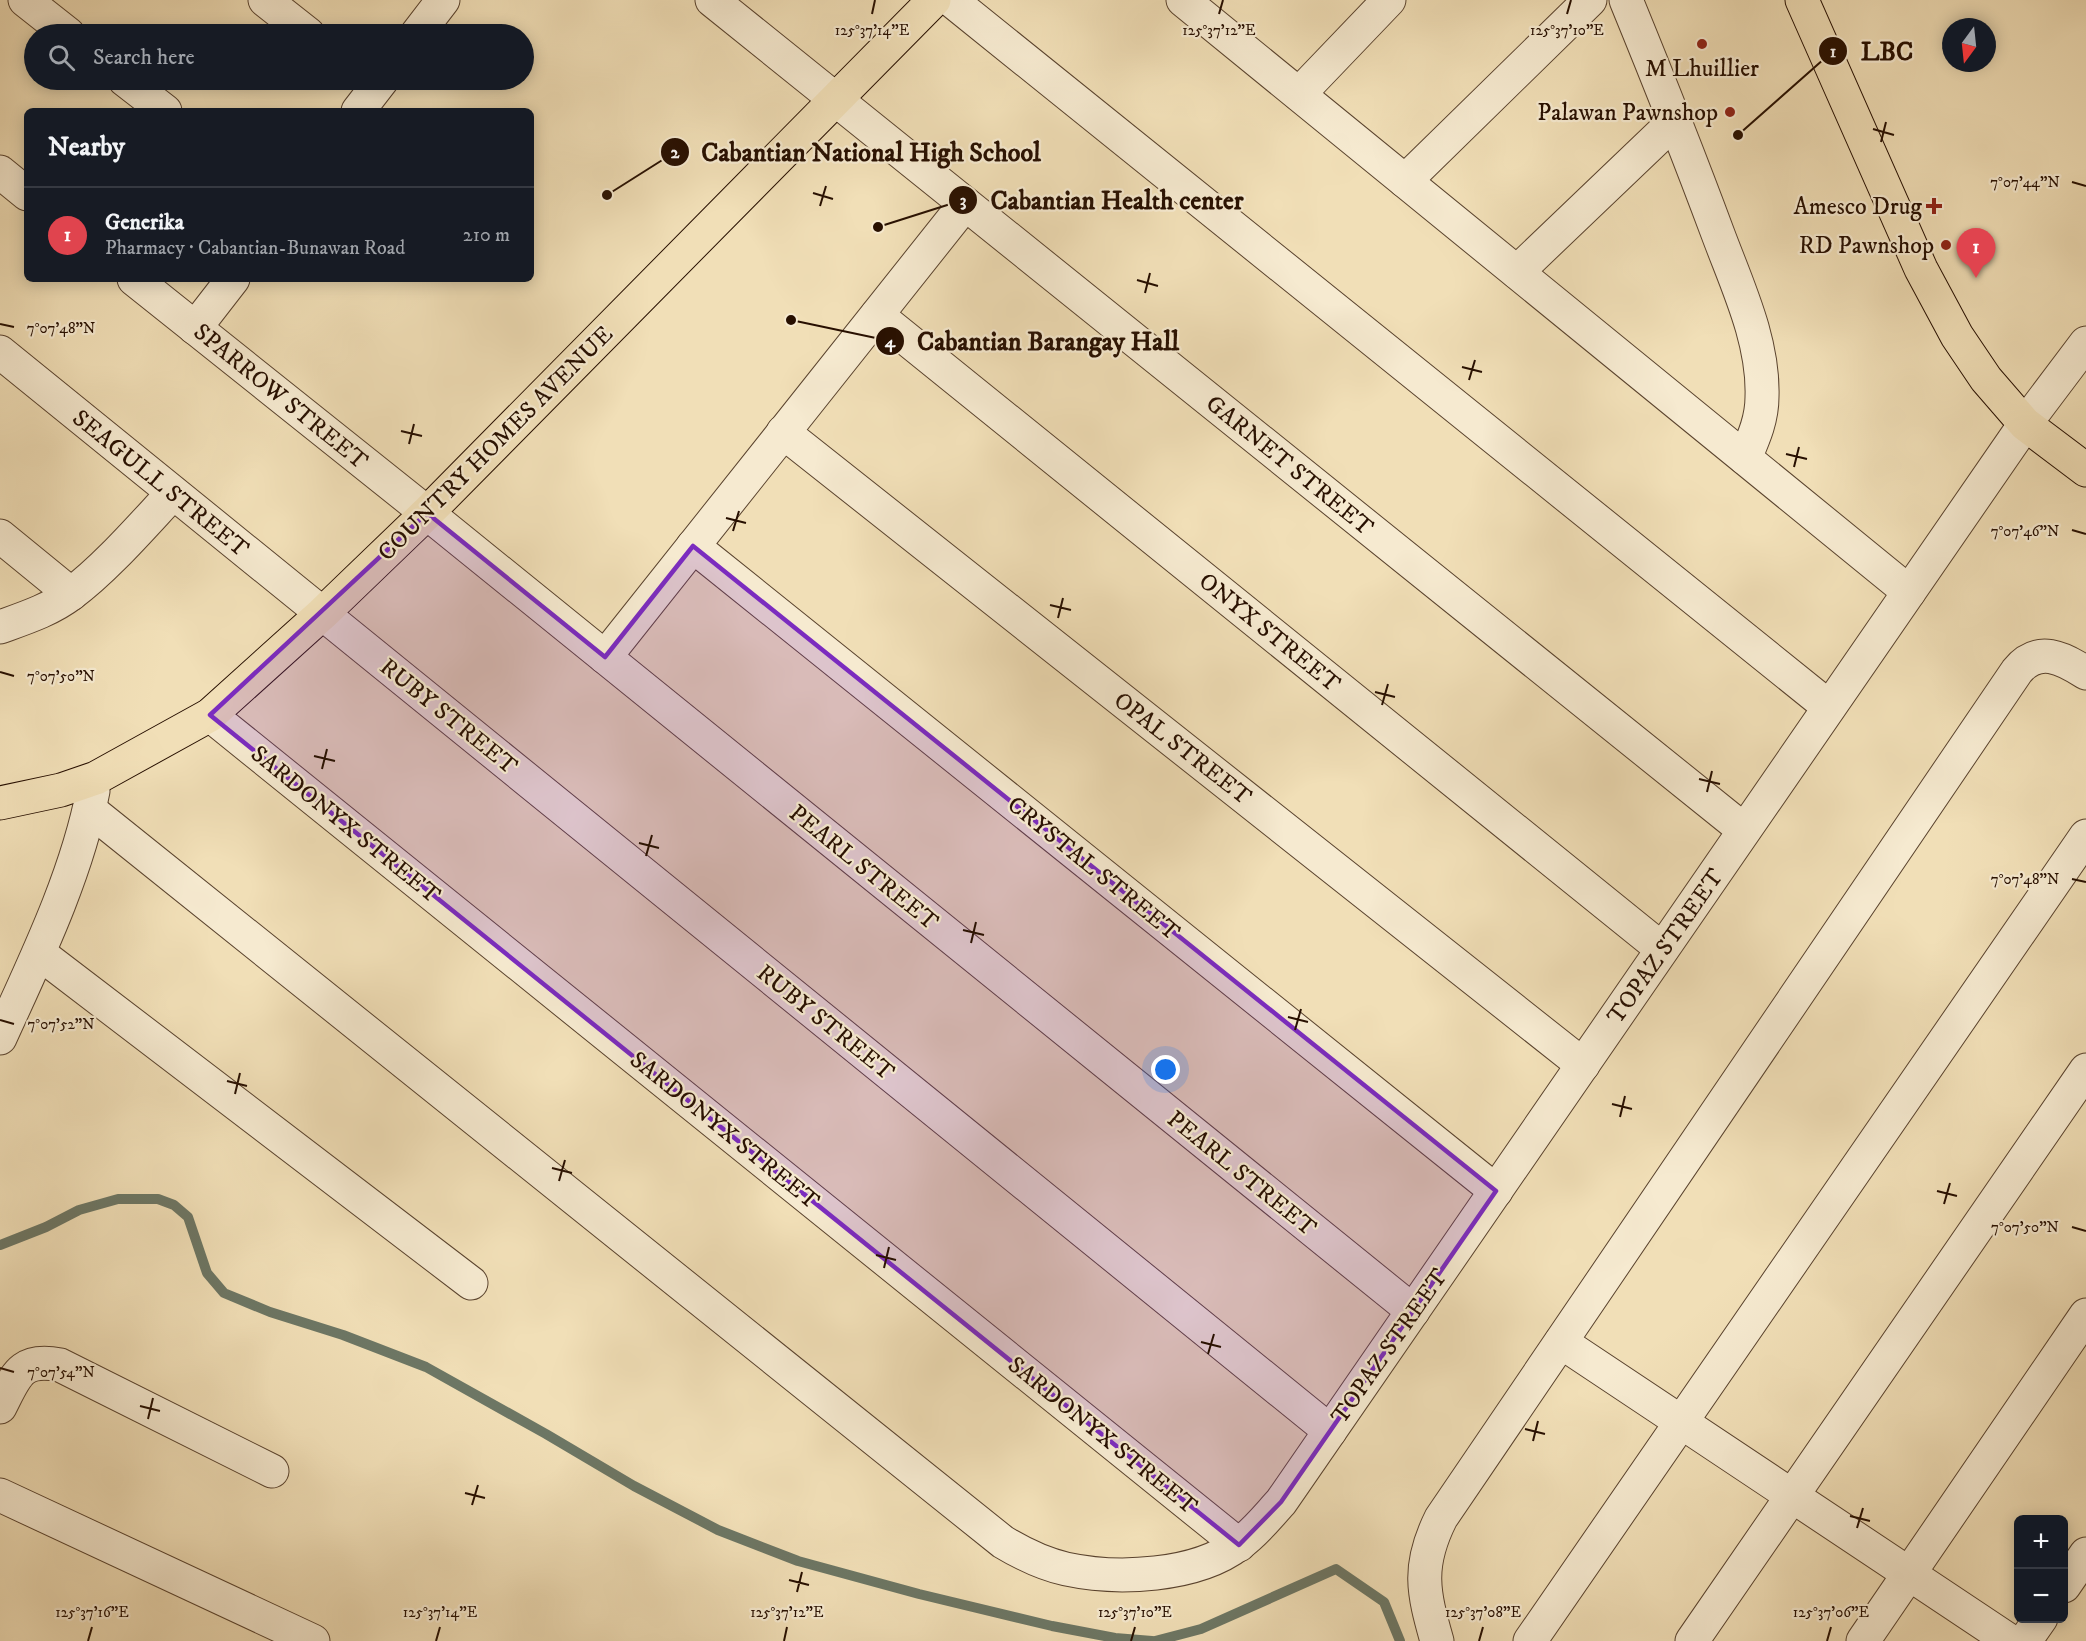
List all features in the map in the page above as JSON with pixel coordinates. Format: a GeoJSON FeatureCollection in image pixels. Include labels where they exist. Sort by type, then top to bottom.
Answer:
{"type":"FeatureCollection","features":[{"type":"Feature","properties":{"kind":"main road","name":"COUNTRY HOMES AVENUE"},"geometry":{"type":"LineString","coordinates":[[0,803],[61,790],[96,778],[210,715],[322,614],[427,513],[934,0]]}},
{"type":"Feature","properties":{"kind":"main road"},"geometry":{"type":"LineString","coordinates":[[1802,0],[1921,269],[1957,336],[1986,379],[2025,424],[2086,470]]}},
{"type":"Feature","properties":{"kind":"street"},"geometry":{"type":"LineString","coordinates":[[25,0],[56,24]]}},
{"type":"Feature","properties":{"kind":"street"},"geometry":{"type":"LineString","coordinates":[[265,0],[295,24]]}},
{"type":"Feature","properties":{"kind":"street"},"geometry":{"type":"LineString","coordinates":[[425,24],[443,0]]}},
{"type":"Feature","properties":{"kind":"street","name":"GARNET STREET"},"geometry":{"type":"LineString","coordinates":[[712,0],[1744,830]]}},
{"type":"Feature","properties":{"kind":"street"},"geometry":{"type":"LineString","coordinates":[[951,0],[1829,707]]}},
{"type":"Feature","properties":{"kind":"street"},"geometry":{"type":"LineString","coordinates":[[1183,0],[1909,592]]}},
{"type":"Feature","properties":{"kind":"street"},"geometry":{"type":"LineString","coordinates":[[1299,94],[1389,0]]}},
{"type":"Feature","properties":{"kind":"street"},"geometry":{"type":"LineString","coordinates":[[1405,181],[1590,0]]}},
{"type":"Feature","properties":{"kind":"street"},"geometry":{"type":"LineString","coordinates":[[1626,0],[1676,120],[1746,309],[1756,343],[1762,397],[1758,428],[1745,458]]}},
{"type":"Feature","properties":{"kind":"street"},"geometry":{"type":"LineString","coordinates":[[138,90],[161,108]]}},
{"type":"Feature","properties":{"kind":"street"},"geometry":{"type":"LineString","coordinates":[[1517,272],[1676,120]]}},
{"type":"Feature","properties":{"kind":"street"},"geometry":{"type":"LineString","coordinates":[[0,172],[24,192]]}},
{"type":"Feature","properties":{"kind":"street"},"geometry":{"type":"LineString","coordinates":[[604,657],[965,204]]}},
{"type":"Feature","properties":{"kind":"street","name":"SPARROW STREET"},"geometry":{"type":"LineString","coordinates":[[138,282],[427,513]]}},
{"type":"Feature","properties":{"kind":"street"},"geometry":{"type":"LineString","coordinates":[[195,328],[231,282]]}},
{"type":"Feature","properties":{"kind":"street","name":"ONYX STREET"},"geometry":{"type":"LineString","coordinates":[[877,315],[1662,950]]}},
{"type":"Feature","properties":{"kind":"street","name":"TOPAZ STREET"},"geometry":{"type":"LineString","coordinates":[[90,810],[1003,1542],[1032,1559],[1066,1569],[1110,1576],[1160,1572],[1206,1563],[1239,1545],[1281,1502],[2025,424],[2086,343]]}},
{"type":"Feature","properties":{"kind":"street","name":"SEAGULL STREET"},"geometry":{"type":"LineString","coordinates":[[0,352],[322,614]]}},
{"type":"Feature","properties":{"kind":"street","name":"OPAL STREET"},"geometry":{"type":"LineString","coordinates":[[783,432],[1583,1065]]}},
{"type":"Feature","properties":{"kind":"street"},"geometry":{"type":"LineString","coordinates":[[0,627],[38,614],[71,594],[99,569],[173,493]]}},
{"type":"Feature","properties":{"kind":"street","name":"PEARL STREET"},"geometry":{"type":"LineString","coordinates":[[427,513],[1413,1311]]}},
{"type":"Feature","properties":{"kind":"street"},"geometry":{"type":"LineString","coordinates":[[0,536],[71,594]]}},
{"type":"Feature","properties":{"kind":"street","name":"CRYSTAL STREET"},"geometry":{"type":"LineString","coordinates":[[693,546],[1496,1191]]}},
{"type":"Feature","properties":{"kind":"street","name":"RUBY STREET"},"geometry":{"type":"LineString","coordinates":[[322,614],[1330,1431]]}},
{"type":"Feature","properties":{"kind":"street"},"geometry":{"type":"LineString","coordinates":[[1437,1641],[1427,1606],[1425,1575],[1426,1555],[1441,1518],[2017,671],[2024,663],[2040,656],[2060,659],[2086,673]]}},
{"type":"Feature","properties":{"kind":"street","name":"SARDONYX STREET"},"geometry":{"type":"LineString","coordinates":[[210,715],[1239,1545]]}},
{"type":"Feature","properties":{"kind":"street"},"geometry":{"type":"LineString","coordinates":[[0,1038],[39,953],[67,880],[90,810],[96,778]]}},
{"type":"Feature","properties":{"kind":"street"},"geometry":{"type":"LineString","coordinates":[[1530,1641],[2086,836]]}},
{"type":"Feature","properties":{"kind":"street"},"geometry":{"type":"LineString","coordinates":[[39,953],[471,1283]]}},
{"type":"Feature","properties":{"kind":"street"},"geometry":{"type":"LineString","coordinates":[[1692,1641],[2086,1070]]}},
{"type":"Feature","properties":{"kind":"street"},"geometry":{"type":"LineString","coordinates":[[1863,1641],[2086,1315]]}},
{"type":"Feature","properties":{"kind":"street"},"geometry":{"type":"LineString","coordinates":[[1561,1342],[2010,1641]]}},
{"type":"Feature","properties":{"kind":"street"},"geometry":{"type":"LineString","coordinates":[[0,1407],[12,1384],[26,1366],[42,1361],[60,1365],[272,1471]]}},
{"type":"Feature","properties":{"kind":"street"},"geometry":{"type":"LineString","coordinates":[[0,1495],[313,1641]]}},
{"type":"Feature","properties":{"kind":"street"},"geometry":{"type":"LineString","coordinates":[[2068,1580],[2086,1554]]}},
{"type":"Feature","properties":{"kind":"street"},"geometry":{"type":"LineString","coordinates":[[2025,1641],[2038,1623]]}},
{"type":"Feature","properties":{"kind":"highlighted area"},"geometry":{"type":"Polygon","coordinates":[[[427,513],[605,657],[693,546],[1496,1191],[1281,1502],[1239,1545],[210,715],[427,513]]]}},
{"type":"Feature","properties":{"kind":"waterway"},"geometry":{"type":"LineString","coordinates":[[0,1245],[46,1227],[79,1210],[118,1199],[158,1199],[174,1205],[188,1217],[207,1273],[224,1293],[270,1312],[343,1335],[426,1367],[634,1486],[718,1530],[798,1561],[919,1594],[1052,1626],[1115,1638],[1152,1641]]}},
{"type":"Feature","properties":{"kind":"waterway"},"geometry":{"type":"LineString","coordinates":[[1155,1641],[1201,1629],[1336,1569],[1384,1602],[1400,1641]]}},
{"type":"Feature","properties":{"kind":"place","name":"M Lhuillier"},"geometry":{"type":"Point","coordinates":[1702,44]}},
{"type":"Feature","properties":{"kind":"place","name":"Palawan Pawnshop"},"geometry":{"type":"Point","coordinates":[1730,112]}},
{"type":"Feature","properties":{"kind":"place","name":"LBC"},"geometry":{"type":"Point","coordinates":[1738,135]}},
{"type":"Feature","properties":{"kind":"place","name":"Cabantian National High School"},"geometry":{"type":"Point","coordinates":[607,195]}},
{"type":"Feature","properties":{"kind":"place","name":"Amesco Drug"},"geometry":{"type":"Point","coordinates":[1934,206]}},
{"type":"Feature","properties":{"kind":"place","name":"Cabantian Health center"},"geometry":{"type":"Point","coordinates":[878,227]}},
{"type":"Feature","properties":{"kind":"place","name":"RD Pawnshop"},"geometry":{"type":"Point","coordinates":[1946,245]}},
{"type":"Feature","properties":{"kind":"place","name":"Generika"},"geometry":{"type":"Point","coordinates":[1976,278]}},
{"type":"Feature","properties":{"kind":"place","name":"Cabantian Barangay Hall"},"geometry":{"type":"Point","coordinates":[791,320]}}]}
